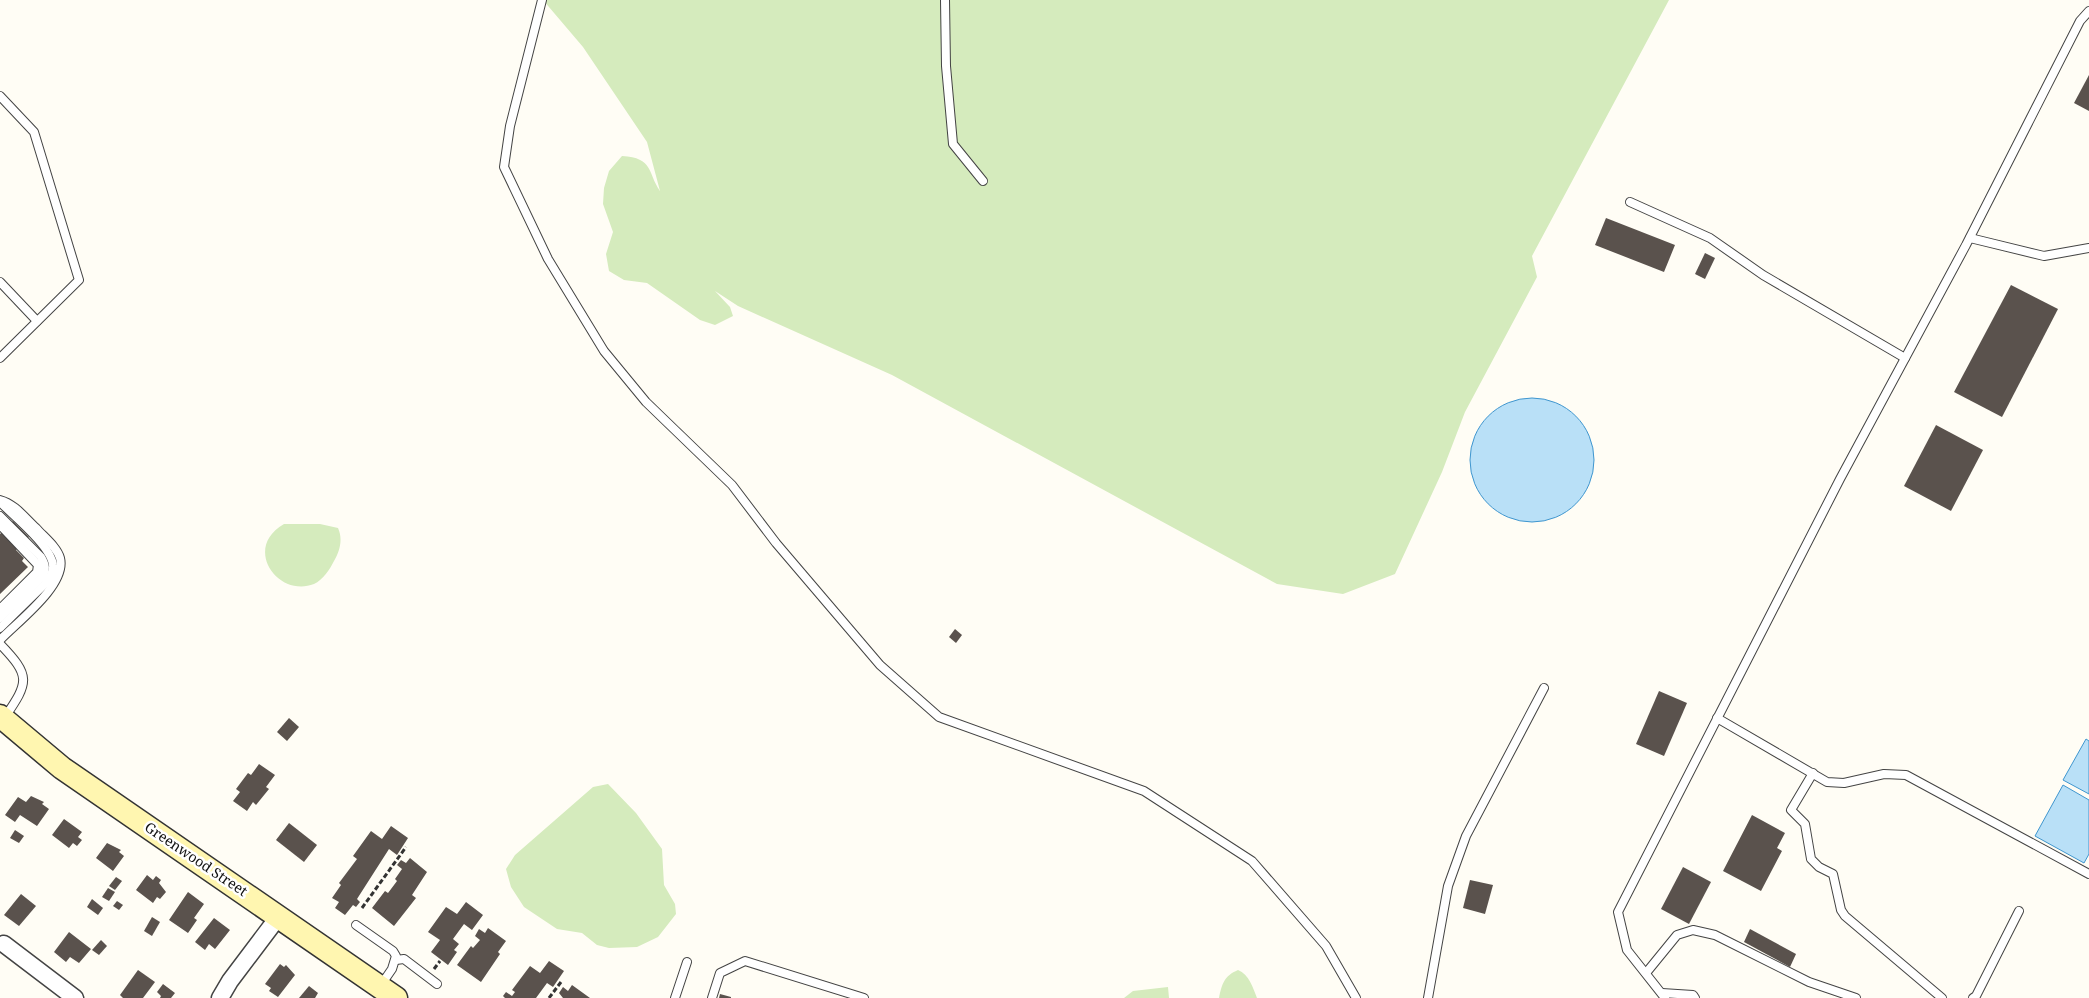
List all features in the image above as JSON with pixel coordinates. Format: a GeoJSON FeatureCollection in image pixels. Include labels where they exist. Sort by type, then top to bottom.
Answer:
{"type":"FeatureCollection","features":[{"type":"Feature","properties":{"kind":"main road","name":"Greenwood Street"},"geometry":{"type":"LineString","coordinates":[[2,717],[62,768],[388,992]]}},
{"type":"Feature","properties":{"kind":"street"},"geometry":{"type":"LineString","coordinates":[[220,998],[230,981],[279,916]]}},
{"type":"Feature","properties":{"kind":"street"},"geometry":{"type":"LineString","coordinates":[[4,944],[75,998]]}},
{"type":"Feature","properties":{"kind":"lane"},"geometry":{"type":"LineString","coordinates":[[542,0],[510,126],[504,167],[548,259],[604,351],[646,402],[732,485],[776,543],[880,665],[939,717],[1144,791],[1252,861],[1326,946],[1356,998]]}},
{"type":"Feature","properties":{"kind":"lane"},"geometry":{"type":"LineString","coordinates":[[946,0],[946,66],[953,144],[982,181]]}},
{"type":"Feature","properties":{"kind":"lane"},"geometry":{"type":"LineString","coordinates":[[1695,998],[1693,995],[1664,996],[1627,950],[1618,912],[1840,479],[1970,238],[2080,21],[2089,11]]}},
{"type":"Feature","properties":{"kind":"lane"},"geometry":{"type":"LineString","coordinates":[[0,96],[34,132],[79,280],[0,358]]}},
{"type":"Feature","properties":{"kind":"lane"},"geometry":{"type":"LineString","coordinates":[[1630,202],[1710,238],[1763,276],[1906,358]]}},
{"type":"Feature","properties":{"kind":"lane"},"geometry":{"type":"LineString","coordinates":[[1970,238],[2044,256],[2089,248]]}},
{"type":"Feature","properties":{"kind":"lane"},"geometry":{"type":"LineString","coordinates":[[0,282],[37,321]]}},
{"type":"Feature","properties":{"kind":"lane"},"geometry":{"type":"LineString","coordinates":[[0,501],[50,554],[53,566],[52,575],[46,583],[0,628]]}},
{"type":"Feature","properties":{"kind":"lane"},"geometry":{"type":"LineString","coordinates":[[0,501],[9,502],[42,534],[56,550],[60,560],[60,574],[52,588],[0,640]]}},
{"type":"Feature","properties":{"kind":"lane"},"geometry":{"type":"LineString","coordinates":[[0,516],[41,557],[45,563],[45,570],[42,577],[0,618]]}},
{"type":"Feature","properties":{"kind":"lane"},"geometry":{"type":"LineString","coordinates":[[0,525],[38,565],[37,572],[0,609]]}},
{"type":"Feature","properties":{"kind":"lane"},"geometry":{"type":"LineString","coordinates":[[0,644],[22,671],[24,680],[21,694],[2,717]]}},
{"type":"Feature","properties":{"kind":"lane"},"geometry":{"type":"LineString","coordinates":[[1428,998],[1448,886],[1466,836],[1544,688]]}},
{"type":"Feature","properties":{"kind":"lane"},"geometry":{"type":"LineString","coordinates":[[1717,718],[1827,782],[1844,784],[1884,774],[1906,775],[2089,874]]}},
{"type":"Feature","properties":{"kind":"lane"},"geometry":{"type":"LineString","coordinates":[[1813,774],[1791,810],[1805,824],[1811,859],[1819,867],[1833,874],[1841,910],[1845,916],[1942,998]]}},
{"type":"Feature","properties":{"kind":"lane"},"geometry":{"type":"LineString","coordinates":[[1973,998],[1976,996],[2019,911]]}},
{"type":"Feature","properties":{"kind":"lane"},"geometry":{"type":"LineString","coordinates":[[356,925],[393,951],[396,960],[388,992]]}},
{"type":"Feature","properties":{"kind":"lane"},"geometry":{"type":"LineString","coordinates":[[1646,973],[1677,935],[1693,930],[1715,935],[1809,982],[1856,998]]}},
{"type":"Feature","properties":{"kind":"lane"},"geometry":{"type":"LineString","coordinates":[[396,960],[404,960],[437,984]]}},
{"type":"Feature","properties":{"kind":"lane"},"geometry":{"type":"LineString","coordinates":[[712,998],[720,972],[745,961],[843,994],[864,998]]}},
{"type":"Feature","properties":{"kind":"lane"},"geometry":{"type":"LineString","coordinates":[[675,998],[687,962]]}},
{"type":"Feature","properties":{"kind":"path"},"geometry":{"type":"LineString","coordinates":[[362,908],[406,847]]}},
{"type":"Feature","properties":{"kind":"path"},"geometry":{"type":"LineString","coordinates":[[549,998],[561,982]]}},
{"type":"Feature","properties":{"kind":"green space"},"geometry":{"type":"Polygon","coordinates":[[[543,0],[1669,0],[1532,256],[1537,277],[1465,412],[1442,472],[1395,574],[1343,594],[1277,584],[892,375],[738,306],[715,291],[730,307],[733,316],[715,325],[700,320],[647,283],[624,280],[609,271],[606,254],[613,232],[603,204],[604,188],[609,171],[622,156],[640,160],[648,167],[660,191],[647,142],[583,47],[543,0]]]}},
{"type":"Feature","properties":{"kind":"green space"},"geometry":{"type":"Polygon","coordinates":[[[284,524],[320,524],[338,528],[340,532],[341,541],[338,553],[326,574],[314,584],[301,586],[288,584],[270,568],[266,557],[266,545],[272,534],[284,524]]]}},
{"type":"Feature","properties":{"kind":"green space"},"geometry":{"type":"Polygon","coordinates":[[[608,784],[636,813],[662,849],[664,885],[675,904],[676,914],[658,937],[637,947],[609,948],[597,945],[582,933],[557,929],[524,907],[511,887],[506,869],[515,855],[593,787],[608,784]]]}},
{"type":"Feature","properties":{"kind":"green space"},"geometry":{"type":"Polygon","coordinates":[[[1238,970],[1248,978],[1257,998],[1219,998],[1224,981],[1238,970]]]}},
{"type":"Feature","properties":{"kind":"green space"},"geometry":{"type":"Polygon","coordinates":[[[1168,987],[1169,998],[1124,998],[1133,991],[1168,987]]]}},
{"type":"Feature","properties":{"kind":"water"},"geometry":{"type":"Polygon","coordinates":[[[1532,398],[1556,402],[1576,416],[1590,436],[1594,460],[1590,484],[1576,504],[1556,518],[1532,522],[1508,518],[1488,504],[1474,484],[1470,460],[1474,436],[1488,416],[1508,402],[1532,398]]]}},
{"type":"Feature","properties":{"kind":"water"},"geometry":{"type":"Polygon","coordinates":[[[2086,739],[2089,741],[2089,794],[2063,780],[2086,739]]]}},
{"type":"Feature","properties":{"kind":"water"},"geometry":{"type":"Polygon","coordinates":[[[2063,785],[2089,800],[2089,854],[2084,863],[2035,836],[2063,785]]]}},
{"type":"Feature","properties":{"kind":"building"},"geometry":{"type":"Polygon","coordinates":[[[2089,75],[2089,111],[2074,103],[2089,75]]]}},
{"type":"Feature","properties":{"kind":"building"},"geometry":{"type":"Polygon","coordinates":[[[1606,218],[1675,245],[1664,272],[1595,245],[1606,218]]]}},
{"type":"Feature","properties":{"kind":"building"},"geometry":{"type":"Polygon","coordinates":[[[1705,253],[1715,258],[1705,279],[1695,274],[1705,253]]]}},
{"type":"Feature","properties":{"kind":"building"},"geometry":{"type":"Polygon","coordinates":[[[2011,285],[2058,309],[2002,417],[1954,392],[2011,285]]]}},
{"type":"Feature","properties":{"kind":"building"},"geometry":{"type":"Polygon","coordinates":[[[1936,425],[1983,450],[1951,511],[1904,486],[1936,425]]]}},
{"type":"Feature","properties":{"kind":"building"},"geometry":{"type":"Polygon","coordinates":[[[13,521],[29,537],[16,550],[24,558],[22,561],[28,567],[0,594],[0,534],[13,521]]]}},
{"type":"Feature","properties":{"kind":"building"},"geometry":{"type":"Polygon","coordinates":[[[955,629],[962,635],[956,643],[949,637],[955,629]]]}},
{"type":"Feature","properties":{"kind":"building"},"geometry":{"type":"Polygon","coordinates":[[[1659,691],[1687,703],[1664,756],[1636,744],[1659,691]]]}},
{"type":"Feature","properties":{"kind":"building"},"geometry":{"type":"Polygon","coordinates":[[[289,718],[299,727],[287,741],[277,732],[289,718]]]}},
{"type":"Feature","properties":{"kind":"building"},"geometry":{"type":"Polygon","coordinates":[[[259,764],[275,775],[266,787],[269,789],[256,805],[253,802],[247,811],[233,801],[240,792],[236,789],[248,773],[251,775],[259,764]]]}},
{"type":"Feature","properties":{"kind":"building"},"geometry":{"type":"Polygon","coordinates":[[[31,796],[44,802],[42,804],[49,809],[37,826],[20,815],[15,822],[5,815],[18,797],[26,802],[31,796]]]}},
{"type":"Feature","properties":{"kind":"building"},"geometry":{"type":"Polygon","coordinates":[[[1752,815],[1785,833],[1777,848],[1782,851],[1761,891],[1723,871],[1752,815]]]}},
{"type":"Feature","properties":{"kind":"building"},"geometry":{"type":"Polygon","coordinates":[[[64,819],[82,832],[78,837],[82,840],[77,846],[73,843],[69,848],[52,835],[64,819]]]}},
{"type":"Feature","properties":{"kind":"building"},"geometry":{"type":"Polygon","coordinates":[[[289,823],[317,845],[304,862],[276,840],[289,823]]]}},
{"type":"Feature","properties":{"kind":"building"},"geometry":{"type":"Polygon","coordinates":[[[391,826],[408,838],[397,855],[389,849],[357,899],[360,902],[356,907],[353,905],[345,915],[335,908],[339,902],[332,898],[341,885],[339,883],[357,859],[353,856],[371,831],[382,839],[391,826]]]}},
{"type":"Feature","properties":{"kind":"building"},"geometry":{"type":"Polygon","coordinates":[[[15,830],[24,836],[19,843],[10,838],[15,830]]]}},
{"type":"Feature","properties":{"kind":"building"},"geometry":{"type":"Polygon","coordinates":[[[107,843],[121,850],[119,852],[124,856],[113,871],[96,858],[107,843]]]}},
{"type":"Feature","properties":{"kind":"building"},"geometry":{"type":"Polygon","coordinates":[[[410,858],[427,872],[412,895],[416,898],[394,926],[372,908],[385,891],[388,893],[397,881],[395,879],[402,869],[397,865],[401,860],[406,863],[410,858]]]}},
{"type":"Feature","properties":{"kind":"building"},"geometry":{"type":"Polygon","coordinates":[[[1683,867],[1711,882],[1689,924],[1661,909],[1683,867]]]}},
{"type":"Feature","properties":{"kind":"building"},"geometry":{"type":"Polygon","coordinates":[[[147,875],[153,880],[156,876],[161,880],[159,883],[166,892],[160,899],[157,897],[153,903],[136,890],[147,875]]]}},
{"type":"Feature","properties":{"kind":"building"},"geometry":{"type":"Polygon","coordinates":[[[116,877],[122,881],[115,890],[109,886],[116,877]]]}},
{"type":"Feature","properties":{"kind":"building"},"geometry":{"type":"Polygon","coordinates":[[[1470,880],[1493,885],[1485,914],[1463,908],[1470,880]]]}},
{"type":"Feature","properties":{"kind":"building"},"geometry":{"type":"Polygon","coordinates":[[[108,888],[115,892],[109,901],[102,897],[108,888]]]}},
{"type":"Feature","properties":{"kind":"building"},"geometry":{"type":"Polygon","coordinates":[[[188,892],[204,904],[194,918],[197,920],[188,933],[169,920],[188,892]]]}},
{"type":"Feature","properties":{"kind":"building"},"geometry":{"type":"Polygon","coordinates":[[[21,894],[36,906],[19,926],[4,915],[21,894]]]}},
{"type":"Feature","properties":{"kind":"building"},"geometry":{"type":"Polygon","coordinates":[[[92,899],[103,908],[98,915],[87,907],[92,899]]]}},
{"type":"Feature","properties":{"kind":"building"},"geometry":{"type":"Polygon","coordinates":[[[117,901],[123,905],[119,910],[113,906],[117,901]]]}},
{"type":"Feature","properties":{"kind":"building"},"geometry":{"type":"Polygon","coordinates":[[[466,902],[483,915],[472,930],[464,924],[453,939],[459,944],[454,950],[457,952],[448,965],[431,952],[440,940],[428,932],[446,907],[457,914],[466,902]]]}},
{"type":"Feature","properties":{"kind":"building"},"geometry":{"type":"Polygon","coordinates":[[[152,917],[160,922],[152,936],[144,931],[152,917]]]}},
{"type":"Feature","properties":{"kind":"building"},"geometry":{"type":"Polygon","coordinates":[[[214,918],[230,930],[215,949],[209,944],[205,950],[195,942],[214,918]]]}},
{"type":"Feature","properties":{"kind":"building"},"geometry":{"type":"Polygon","coordinates":[[[488,928],[506,941],[498,952],[500,954],[481,982],[457,965],[471,946],[473,948],[480,940],[475,936],[479,929],[485,933],[488,928]]]}},
{"type":"Feature","properties":{"kind":"building"},"geometry":{"type":"Polygon","coordinates":[[[1750,929],[1796,954],[1790,967],[1744,942],[1750,929]]]}},
{"type":"Feature","properties":{"kind":"building"},"geometry":{"type":"Polygon","coordinates":[[[69,932],[91,949],[79,963],[70,957],[66,962],[54,952],[69,932]]]}},
{"type":"Feature","properties":{"kind":"building"},"geometry":{"type":"Polygon","coordinates":[[[101,940],[107,946],[99,955],[92,950],[101,940]]]}},
{"type":"Feature","properties":{"kind":"building"},"geometry":{"type":"Polygon","coordinates":[[[549,961],[564,971],[553,987],[547,983],[536,998],[505,998],[503,996],[506,992],[512,996],[515,992],[512,990],[530,966],[540,973],[549,961]]]}},
{"type":"Feature","properties":{"kind":"building"},"geometry":{"type":"Polygon","coordinates":[[[280,964],[284,967],[286,965],[295,975],[278,997],[269,991],[271,988],[265,984],[280,964]]]}},
{"type":"Feature","properties":{"kind":"building"},"geometry":{"type":"Polygon","coordinates":[[[138,970],[155,982],[143,998],[123,998],[120,995],[138,970]]]}},
{"type":"Feature","properties":{"kind":"building"},"geometry":{"type":"Polygon","coordinates":[[[163,984],[175,993],[171,998],[160,998],[161,996],[157,992],[163,984]]]}},
{"type":"Feature","properties":{"kind":"building"},"geometry":{"type":"Polygon","coordinates":[[[572,985],[590,998],[563,998],[559,993],[563,987],[568,991],[572,985]]]}},
{"type":"Feature","properties":{"kind":"building"},"geometry":{"type":"Polygon","coordinates":[[[309,986],[318,993],[315,998],[299,998],[309,986]]]}},
{"type":"Feature","properties":{"kind":"building"},"geometry":{"type":"Polygon","coordinates":[[[720,994],[731,997],[731,998],[719,998],[720,994]]]}}]}
